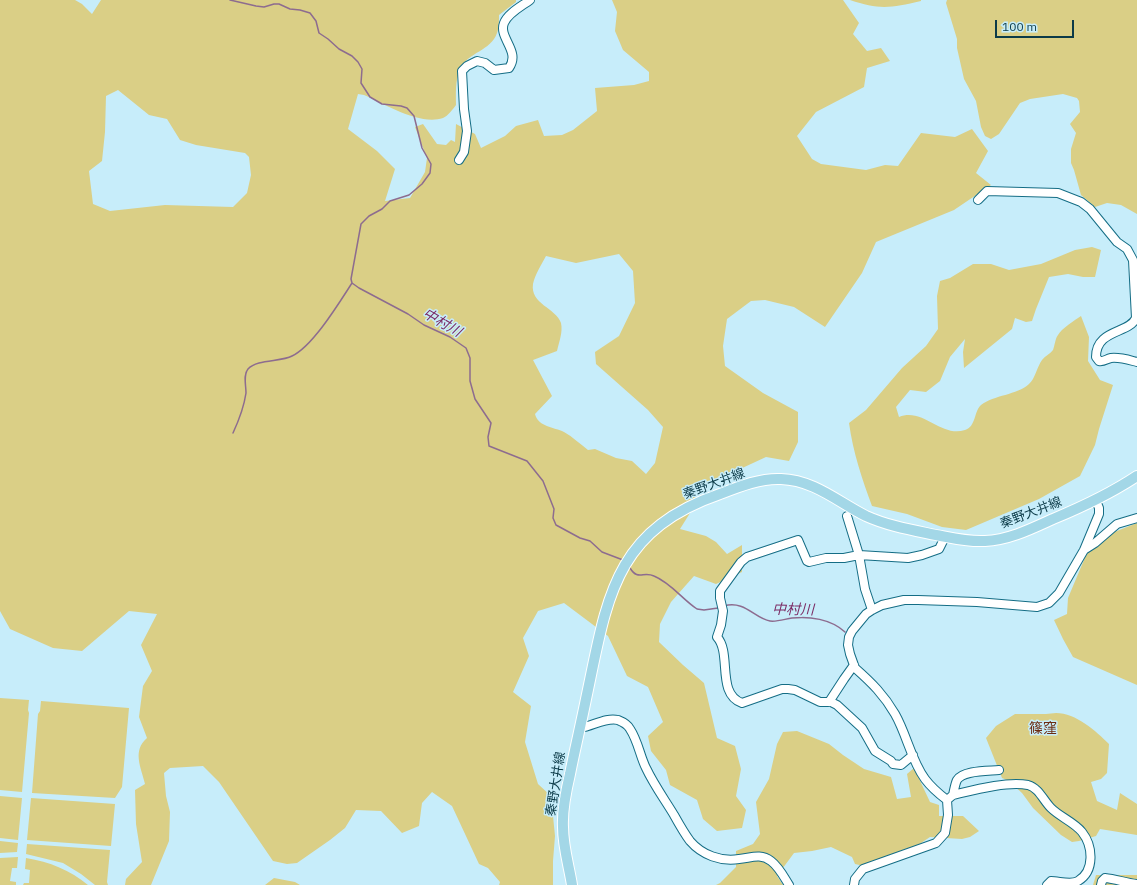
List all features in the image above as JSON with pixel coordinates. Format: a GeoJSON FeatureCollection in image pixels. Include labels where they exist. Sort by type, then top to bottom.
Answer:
{"type":"FeatureCollection","features":[{"type":"Feature","properties":{"kind":"main road","name":"秦野大井線"},"geometry":{"type":"LineString","coordinates":[[572,885],[564,841],[563,818],[565,797],[608,601],[629,558],[646,538],[671,517],[701,500],[763,481],[778,479],[808,484],[822,490],[851,508],[884,523],[945,537],[984,541],[1006,538],[1039,526],[1096,501],[1137,476]]}},
{"type":"Feature","properties":{"kind":"street"},"geometry":{"type":"LineString","coordinates":[[459,160],[464,152],[467,131],[462,71],[464,68],[477,61],[485,63],[494,70],[505,73],[513,60],[509,44],[504,33],[504,23],[514,12],[530,0]]}},
{"type":"Feature","properties":{"kind":"street"},"geometry":{"type":"LineString","coordinates":[[978,200],[987,191],[1058,193],[1081,202],[1090,209],[1116,242],[1128,249],[1133,260],[1136,318],[1132,325],[1115,331],[1105,338],[1095,355],[1101,362],[1111,358],[1116,358],[1137,362]]}},
{"type":"Feature","properties":{"kind":"street"},"geometry":{"type":"LineString","coordinates":[[1047,885],[1051,881],[1077,881],[1087,871],[1091,858],[1082,832],[1052,809],[1041,795],[1030,786],[1012,784],[950,798],[930,786],[924,778],[896,715],[881,692],[854,666],[848,645],[849,637],[855,626],[872,610],[892,602],[904,600],[977,602],[1037,607],[1044,606],[1055,599],[1084,550],[1099,514],[1100,508],[1096,501]]}},
{"type":"Feature","properties":{"kind":"street"},"geometry":{"type":"LineString","coordinates":[[847,516],[859,555],[865,589],[872,610]]}},
{"type":"Feature","properties":{"kind":"street"},"geometry":{"type":"LineString","coordinates":[[1084,550],[1095,544],[1117,524],[1137,518]]}},
{"type":"Feature","properties":{"kind":"street"},"geometry":{"type":"LineString","coordinates":[[913,755],[900,765],[893,764],[891,761],[875,751],[862,728],[837,705],[829,702],[820,702],[795,690],[782,689],[742,703],[731,696],[725,672],[722,642],[717,637],[721,625],[722,607],[720,591],[736,568],[747,557],[798,540],[806,562],[826,558],[844,558],[859,555],[908,558],[915,557],[939,549],[945,537]]}},
{"type":"Feature","properties":{"kind":"street"},"geometry":{"type":"LineString","coordinates":[[829,702],[854,666]]}},
{"type":"Feature","properties":{"kind":"street"},"geometry":{"type":"LineString","coordinates":[[580,728],[612,720],[624,722],[634,736],[646,768],[656,786],[690,840],[697,848],[712,857],[723,859],[740,859],[758,856],[764,857],[778,868],[789,885]]}},
{"type":"Feature","properties":{"kind":"street"},"geometry":{"type":"LineString","coordinates":[[854,885],[855,879],[863,869],[936,844],[942,838],[947,825],[950,798],[957,780],[962,775],[970,772],[999,770]]}},
{"type":"Feature","properties":{"kind":"street"},"geometry":{"type":"LineString","coordinates":[[1101,885],[1105,878],[1137,884]]}},
{"type":"Feature","properties":{"kind":"shaded area"},"geometry":{"type":"Polygon","coordinates":[[[0,0],[75,0],[82,4],[92,14],[101,0],[516,0],[516,2],[499,15],[497,33],[490,44],[468,59],[460,69],[457,82],[456,105],[445,117],[434,120],[413,117],[364,95],[358,94],[348,129],[377,151],[395,169],[385,201],[410,198],[425,172],[427,158],[415,127],[423,124],[437,144],[446,145],[451,140],[455,142],[456,124],[475,134],[481,148],[505,136],[516,126],[538,120],[544,136],[562,135],[573,130],[597,111],[595,88],[634,85],[649,81],[649,72],[623,50],[615,31],[617,12],[612,0],[843,0],[859,23],[853,34],[867,51],[881,48],[890,61],[867,68],[864,87],[816,112],[797,136],[812,159],[821,164],[866,170],[885,165],[898,166],[921,133],[955,137],[972,129],[988,151],[976,173],[991,185],[954,210],[876,242],[862,273],[825,327],[794,307],[765,300],[751,301],[727,319],[723,346],[725,366],[763,393],[798,412],[798,442],[789,461],[766,457],[697,489],[695,505],[680,529],[706,536],[716,542],[727,554],[742,545],[742,572],[716,584],[694,576],[671,602],[660,624],[659,642],[704,683],[717,738],[735,746],[741,769],[736,796],[746,810],[742,828],[717,831],[703,819],[697,800],[670,785],[666,770],[651,751],[648,736],[663,722],[648,687],[627,676],[608,636],[564,603],[538,611],[523,638],[529,656],[513,692],[531,706],[525,742],[538,784],[551,796],[555,836],[553,885],[499,885],[500,882],[488,868],[479,864],[452,806],[432,792],[422,803],[419,826],[402,833],[381,811],[356,810],[345,828],[297,863],[287,864],[273,861],[219,782],[203,766],[170,768],[164,773],[166,796],[170,812],[169,841],[151,885],[125,885],[126,879],[142,862],[136,824],[135,790],[145,784],[139,754],[142,743],[147,738],[139,717],[143,686],[152,671],[141,645],[157,614],[129,611],[82,651],[53,648],[10,629],[0,611],[0,0]],[[118,90],[106,96],[105,132],[102,161],[89,171],[93,204],[110,211],[165,205],[233,207],[247,193],[251,175],[249,157],[245,153],[196,145],[180,140],[167,119],[149,115],[118,90]],[[619,254],[576,263],[546,256],[540,266],[533,284],[533,291],[539,301],[558,318],[561,323],[562,330],[557,351],[533,360],[552,396],[535,414],[539,422],[564,432],[588,450],[595,449],[616,458],[632,461],[646,474],[655,463],[663,427],[648,410],[596,364],[595,352],[619,336],[635,303],[633,271],[619,254]]]}},
{"type":"Feature","properties":{"kind":"shaded area"},"geometry":{"type":"Polygon","coordinates":[[[850,0],[921,1],[901,5],[877,7],[850,0]]]}},
{"type":"Feature","properties":{"kind":"shaded area"},"geometry":{"type":"Polygon","coordinates":[[[947,0],[1137,0],[1137,214],[1121,205],[1107,203],[1095,207],[1081,195],[1071,163],[1071,149],[1076,133],[1070,124],[1080,112],[1079,101],[1077,98],[1063,94],[1030,99],[1020,103],[999,134],[991,139],[985,136],[981,127],[976,101],[964,79],[957,48],[957,39],[946,3],[947,0]]]}},
{"type":"Feature","properties":{"kind":"shaded area"},"geometry":{"type":"Polygon","coordinates":[[[1092,247],[1101,250],[1095,277],[1083,277],[1068,274],[1049,277],[1032,321],[1026,322],[1015,318],[1012,329],[964,368],[963,352],[965,339],[950,357],[940,381],[926,392],[910,390],[896,407],[899,417],[908,415],[916,416],[948,430],[965,430],[971,426],[981,405],[992,399],[1018,391],[1029,384],[1042,360],[1053,350],[1056,338],[1068,325],[1081,316],[1089,337],[1088,361],[1100,380],[1113,385],[1095,445],[1080,476],[1039,499],[966,530],[942,527],[907,514],[872,506],[858,465],[849,423],[866,410],[902,368],[926,346],[938,329],[937,296],[940,281],[950,278],[973,264],[991,264],[1009,270],[1041,264],[1075,250],[1092,247]]]}},
{"type":"Feature","properties":{"kind":"shaded area"},"geometry":{"type":"Polygon","coordinates":[[[1137,523],[1137,685],[1073,657],[1054,620],[1067,614],[1068,598],[1092,541],[1137,523]]]}},
{"type":"Feature","properties":{"kind":"shaded area"},"geometry":{"type":"Polygon","coordinates":[[[0,698],[29,700],[22,792],[0,790],[0,698]]]}},
{"type":"Feature","properties":{"kind":"shaded area"},"geometry":{"type":"Polygon","coordinates":[[[41,701],[129,708],[122,787],[115,798],[32,793],[38,714],[40,711],[41,701]]]}},
{"type":"Feature","properties":{"kind":"shaded area"},"geometry":{"type":"Polygon","coordinates":[[[1056,713],[1078,719],[1092,728],[1109,744],[1107,773],[1101,779],[1091,782],[1097,801],[1117,810],[1120,793],[1137,804],[1137,835],[1100,829],[1096,836],[1072,842],[1061,835],[1033,808],[1022,793],[1009,781],[1002,778],[986,738],[996,726],[1015,714],[1056,713]]]}},
{"type":"Feature","properties":{"kind":"shaded area"},"geometry":{"type":"Polygon","coordinates":[[[797,731],[829,744],[864,769],[891,777],[897,799],[911,797],[907,774],[914,768],[930,802],[939,805],[939,816],[963,816],[979,831],[970,837],[962,839],[930,837],[915,847],[905,849],[864,866],[855,864],[852,857],[831,847],[794,853],[777,876],[783,885],[716,885],[736,867],[736,851],[753,844],[760,834],[756,802],[769,779],[777,744],[783,732],[797,731]]]}},
{"type":"Feature","properties":{"kind":"shaded area"},"geometry":{"type":"Polygon","coordinates":[[[0,796],[22,798],[18,840],[0,838],[0,796]]]}},
{"type":"Feature","properties":{"kind":"shaded area"},"geometry":{"type":"Polygon","coordinates":[[[31,798],[115,804],[111,846],[27,840],[31,798]]]}},
{"type":"Feature","properties":{"kind":"shaded area"},"geometry":{"type":"Polygon","coordinates":[[[0,841],[18,843],[17,852],[0,853],[0,841]]]}},
{"type":"Feature","properties":{"kind":"shaded area"},"geometry":{"type":"Polygon","coordinates":[[[27,844],[110,850],[108,885],[95,885],[63,863],[26,854],[27,844]]]}},
{"type":"Feature","properties":{"kind":"shaded area"},"geometry":{"type":"Polygon","coordinates":[[[18,857],[17,868],[12,868],[10,881],[16,882],[16,885],[0,885],[0,858],[18,857]]]}},
{"type":"Feature","properties":{"kind":"shaded area"},"geometry":{"type":"Polygon","coordinates":[[[26,858],[59,867],[88,885],[23,885],[24,883],[29,883],[30,870],[25,869],[26,858]]]}},
{"type":"Feature","properties":{"kind":"shaded area"},"geometry":{"type":"Polygon","coordinates":[[[1096,875],[1137,875],[1137,885],[1093,885],[1096,875]]]}},
{"type":"Feature","properties":{"kind":"shaded area"},"geometry":{"type":"Polygon","coordinates":[[[274,878],[295,882],[300,885],[265,885],[274,878]]]}},
{"type":"Feature","properties":{"kind":"waterway","name":"中村川"},"geometry":{"type":"LineString","coordinates":[[230,0],[264,7],[279,4],[290,9],[310,13],[316,21],[319,33],[339,49],[352,56],[358,62],[362,69],[361,83],[370,97],[382,104],[407,108],[414,116],[422,148],[431,164],[430,173],[422,184],[409,195],[390,201],[382,209],[369,216],[361,224],[351,279],[352,283],[408,314],[424,325],[450,337],[466,348],[470,358],[470,381],[475,399],[491,423],[488,437],[489,446],[527,461],[543,481],[554,509],[553,518],[556,525],[580,538],[590,541],[602,552],[623,560]]}},
{"type":"Feature","properties":{"kind":"waterway"},"geometry":{"type":"LineString","coordinates":[[233,433],[244,403],[246,393],[246,371],[257,364],[287,358],[300,351],[317,334],[352,283]]}},
{"type":"Feature","properties":{"kind":"waterway","name":"中村川"},"geometry":{"type":"LineString","coordinates":[[630,568],[638,575],[647,574],[660,579],[697,609],[704,610],[718,608]]}},
{"type":"Feature","properties":{"kind":"waterway","name":"中村川"},"geometry":{"type":"LineString","coordinates":[[724,606],[738,606],[765,620],[770,621],[799,617],[820,619],[833,624],[845,632]]}},
{"type":"Feature","properties":{"kind":"district","name":"篠窪"},"geometry":{"type":"Point","coordinates":[1043,729]}}]}
